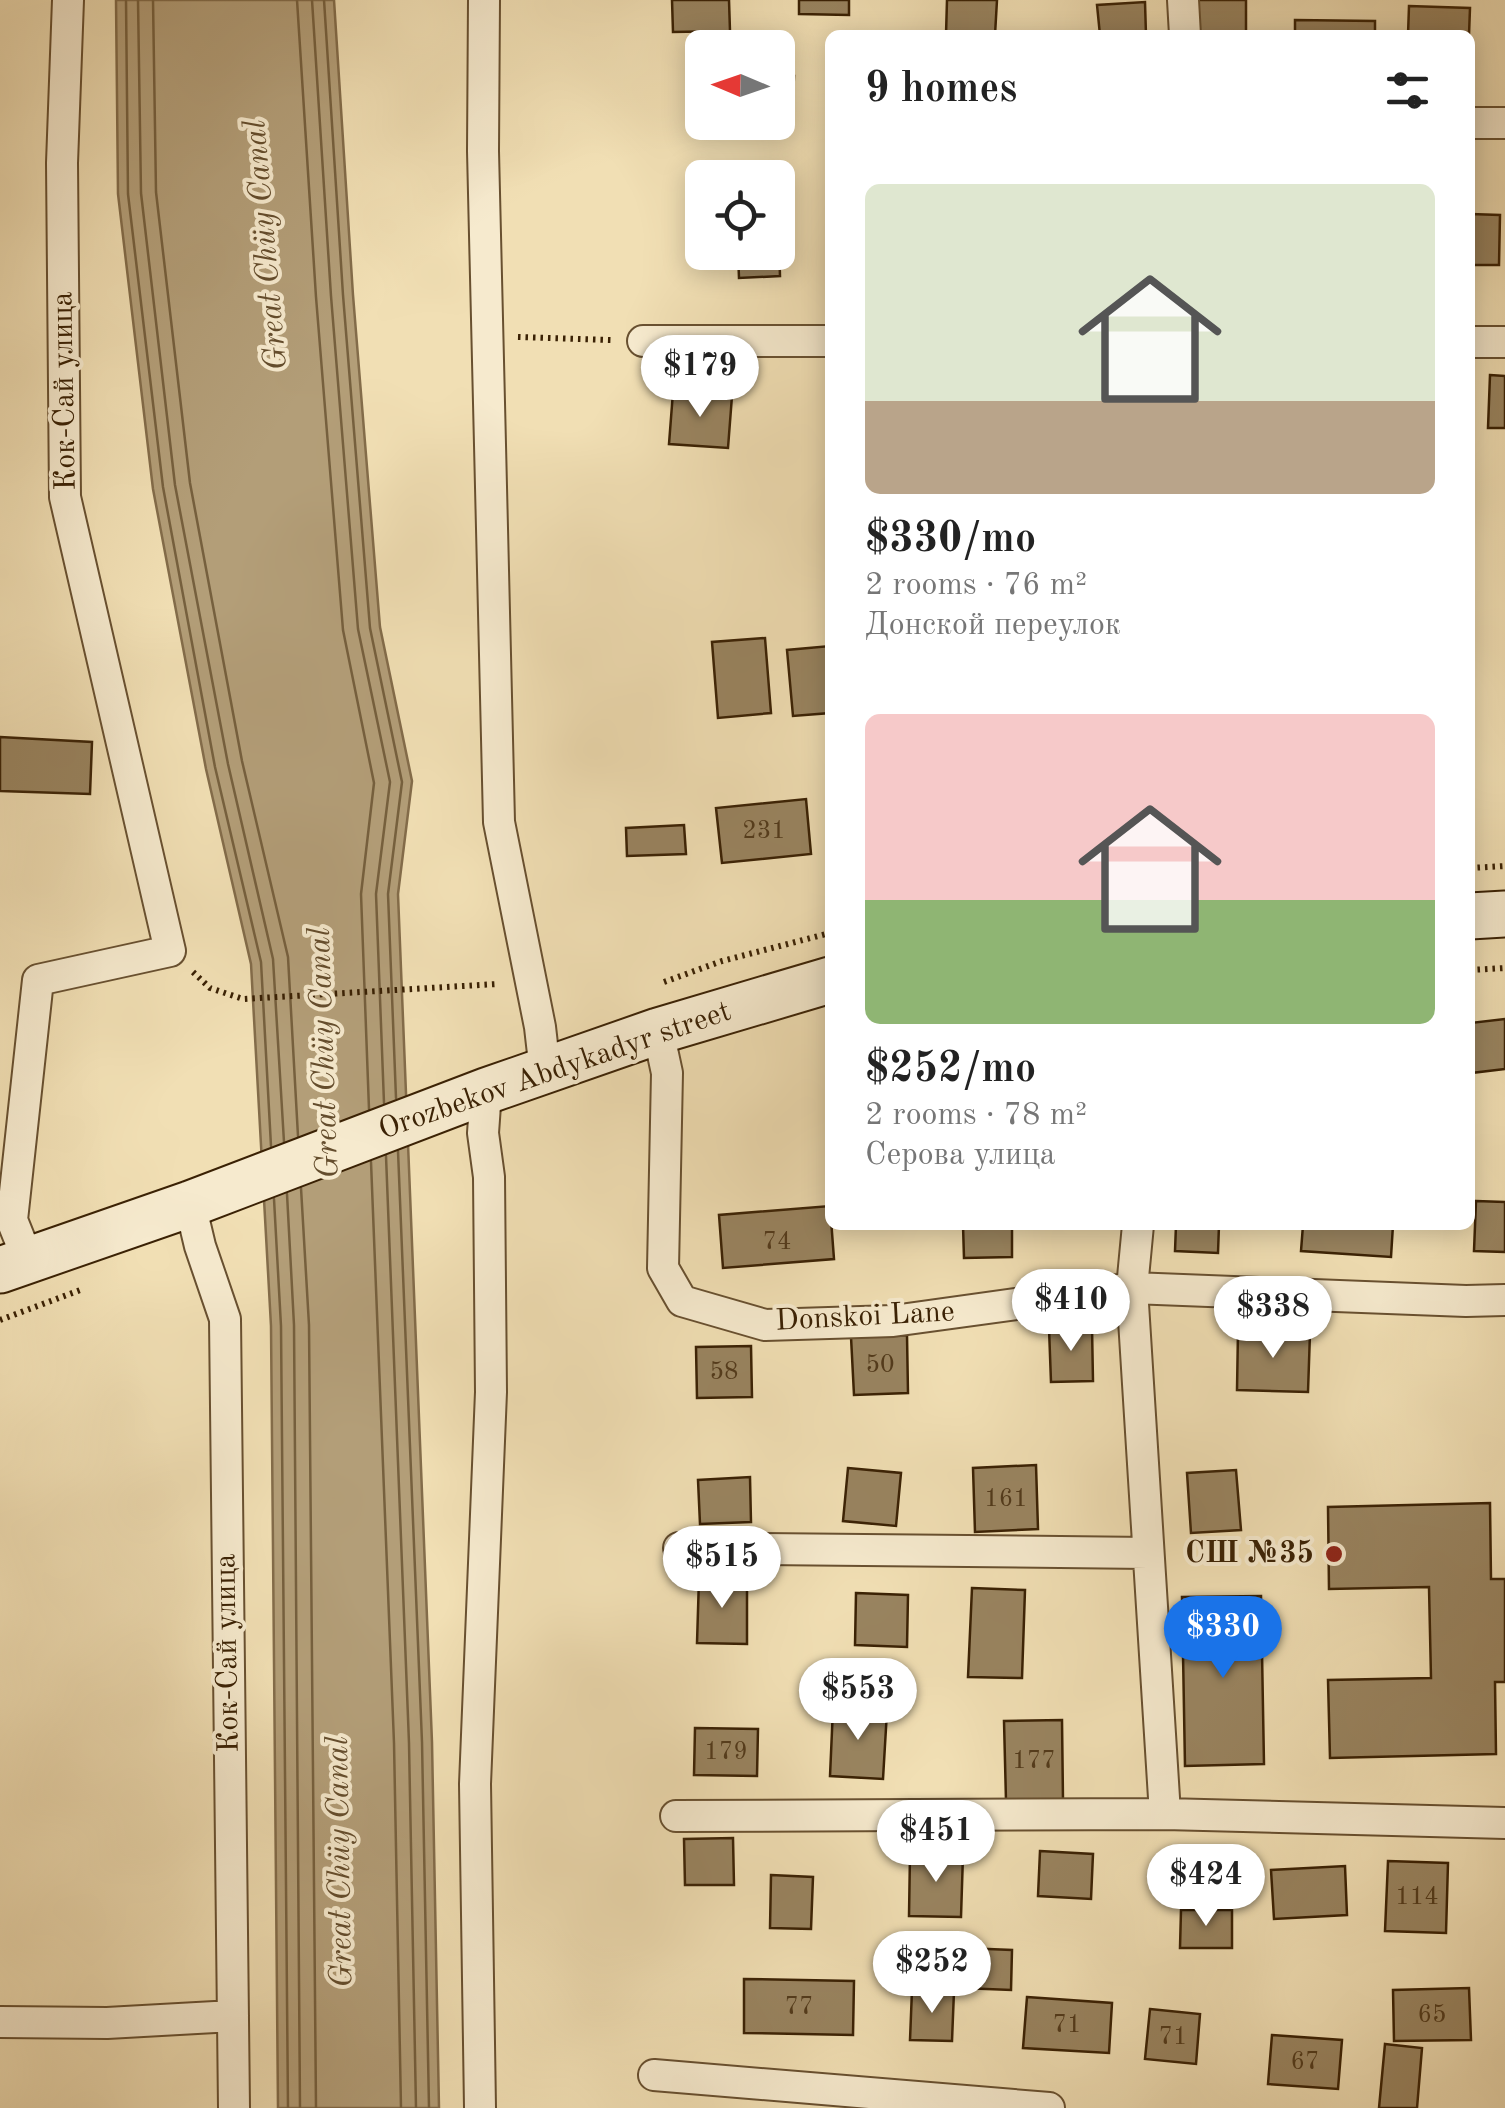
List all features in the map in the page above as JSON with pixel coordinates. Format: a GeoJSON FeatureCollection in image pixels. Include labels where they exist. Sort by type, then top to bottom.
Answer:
{"type":"FeatureCollection","features":[{"type":"Feature","properties":{"kind":"street","name":"Кок-Сай улица"},"geometry":{"type":"LineString","coordinates":[[68,0],[62,162],[65,497],[170,951]]}},
{"type":"Feature","properties":{"kind":"street"},"geometry":{"type":"LineString","coordinates":[[484,0],[483,150],[499,822],[545,1070]]}},
{"type":"Feature","properties":{"kind":"street"},"geometry":{"type":"LineString","coordinates":[[1183,0],[1185,30]]}},
{"type":"Feature","properties":{"kind":"street"},"geometry":{"type":"LineString","coordinates":[[1475,123],[1505,124]]}},
{"type":"Feature","properties":{"kind":"street"},"geometry":{"type":"LineString","coordinates":[[643,341],[825,341]]}},
{"type":"Feature","properties":{"kind":"street"},"geometry":{"type":"LineString","coordinates":[[1475,342],[1505,342]]}},
{"type":"Feature","properties":{"kind":"street"},"geometry":{"type":"LineString","coordinates":[[1475,916],[1505,914]]}},
{"type":"Feature","properties":{"kind":"street"},"geometry":{"type":"LineString","coordinates":[[14,1265],[12,1220],[38,980],[170,951]]}},
{"type":"Feature","properties":{"kind":"street","name":"Orozbekov Abdykadyr street"},"geometry":{"type":"LineString","coordinates":[[14,1265],[204,1199],[545,1070],[658,1031],[825,981]]}},
{"type":"Feature","properties":{"kind":"street","name":"Donskoi Lane"},"geometry":{"type":"LineString","coordinates":[[658,1031],[667,1074],[663,1268],[682,1301],[765,1324],[893,1321],[1132,1288],[1505,1300]]}},
{"type":"Feature","properties":{"kind":"street"},"geometry":{"type":"LineString","coordinates":[[469,1098],[483,1133],[489,1177],[491,1392],[475,1784],[480,2108]]}},
{"type":"Feature","properties":{"kind":"street","name":"Кок-Сай улица"},"geometry":{"type":"LineString","coordinates":[[204,1199],[200,1246],[224,1319],[234,2108]]}},
{"type":"Feature","properties":{"kind":"street"},"geometry":{"type":"LineString","coordinates":[[1138,1230],[1132,1288],[1164,1814]]}},
{"type":"Feature","properties":{"kind":"street"},"geometry":{"type":"LineString","coordinates":[[679,1548],[1148,1553]]}},
{"type":"Feature","properties":{"kind":"street"},"geometry":{"type":"LineString","coordinates":[[676,1816],[1164,1814],[1505,1822]]}},
{"type":"Feature","properties":{"kind":"street"},"geometry":{"type":"LineString","coordinates":[[0,2022],[106,2023],[233,2016]]}},
{"type":"Feature","properties":{"kind":"street"},"geometry":{"type":"LineString","coordinates":[[654,2076],[1049,2108]]}},
{"type":"Feature","properties":{"kind":"path"},"geometry":{"type":"LineString","coordinates":[[487,335],[643,341]]}},
{"type":"Feature","properties":{"kind":"path"},"geometry":{"type":"LineString","coordinates":[[1475,868],[1505,866]]}},
{"type":"Feature","properties":{"kind":"path"},"geometry":{"type":"LineString","coordinates":[[170,951],[210,988],[243,999],[531,982]]}},
{"type":"Feature","properties":{"kind":"path"},"geometry":{"type":"LineString","coordinates":[[1475,970],[1505,968]]}},
{"type":"Feature","properties":{"kind":"water","name":"Great Chüy Canal"},"geometry":{"type":"Polygon","coordinates":[[[116,0],[334,0],[380,627],[412,781],[398,894],[432,1742],[439,2108],[278,2108],[271,1326],[251,964],[206,769],[153,489],[118,194],[116,0]]]}},
{"type":"Feature","properties":{"kind":"building"},"geometry":{"type":"Polygon","coordinates":[[[672,0],[729,0],[730,30],[673,32],[672,0]]]}},
{"type":"Feature","properties":{"kind":"building"},"geometry":{"type":"Polygon","coordinates":[[[799,0],[849,0],[849,15],[799,14],[799,0]]]}},
{"type":"Feature","properties":{"kind":"building"},"geometry":{"type":"Polygon","coordinates":[[[947,0],[997,0],[995,30],[946,30],[947,0]]]}},
{"type":"Feature","properties":{"kind":"building"},"geometry":{"type":"Polygon","coordinates":[[[1194,0],[1246,0],[1246,30],[1194,30],[1194,0]]]}},
{"type":"Feature","properties":{"kind":"building"},"geometry":{"type":"Polygon","coordinates":[[[1145,2],[1146,30],[1100,30],[1097,5],[1145,2]]]}},
{"type":"Feature","properties":{"kind":"building"},"geometry":{"type":"Polygon","coordinates":[[[1409,6],[1470,8],[1469,30],[1408,30],[1409,6]]]}},
{"type":"Feature","properties":{"kind":"building"},"geometry":{"type":"Polygon","coordinates":[[[1295,20],[1375,21],[1375,30],[1295,30],[1295,20]]]}},
{"type":"Feature","properties":{"kind":"building"},"geometry":{"type":"Polygon","coordinates":[[[1475,214],[1500,215],[1499,265],[1475,265],[1475,214]]]}},
{"type":"Feature","properties":{"kind":"building"},"geometry":{"type":"Polygon","coordinates":[[[739,270],[780,270],[780,276],[739,278],[739,270]]]}},
{"type":"Feature","properties":{"kind":"building"},"geometry":{"type":"Polygon","coordinates":[[[1490,375],[1505,376],[1505,428],[1488,428],[1490,375]]]}},
{"type":"Feature","properties":{"kind":"building"},"geometry":{"type":"Polygon","coordinates":[[[673,392],[732,396],[728,448],[669,444],[673,392]]]}},
{"type":"Feature","properties":{"kind":"building"},"geometry":{"type":"Polygon","coordinates":[[[765,638],[771,713],[718,718],[712,642],[765,638]]]}},
{"type":"Feature","properties":{"kind":"building"},"geometry":{"type":"Polygon","coordinates":[[[825,646],[825,713],[793,716],[787,650],[825,646]]]}},
{"type":"Feature","properties":{"kind":"building"},"geometry":{"type":"Polygon","coordinates":[[[0,737],[92,742],[90,794],[0,791],[0,737]]]}},
{"type":"Feature","properties":{"kind":"building"},"geometry":{"type":"Polygon","coordinates":[[[806,799],[811,854],[722,863],[716,808],[806,799]]]}},
{"type":"Feature","properties":{"kind":"building"},"geometry":{"type":"Polygon","coordinates":[[[684,825],[686,854],[627,856],[626,828],[684,825]]]}},
{"type":"Feature","properties":{"kind":"building"},"geometry":{"type":"Polygon","coordinates":[[[1505,1019],[1505,1069],[1475,1073],[1475,1022],[1505,1019]]]}},
{"type":"Feature","properties":{"kind":"building"},"geometry":{"type":"Polygon","coordinates":[[[1476,1201],[1505,1202],[1505,1252],[1474,1251],[1476,1201]]]}},
{"type":"Feature","properties":{"kind":"building"},"geometry":{"type":"Polygon","coordinates":[[[825,1206],[825,1230],[832,1230],[834,1259],[723,1268],[719,1215],[825,1206]]]}},
{"type":"Feature","properties":{"kind":"building"},"geometry":{"type":"Polygon","coordinates":[[[963,1230],[1012,1230],[1012,1257],[964,1258],[963,1230]]]}},
{"type":"Feature","properties":{"kind":"building"},"geometry":{"type":"Polygon","coordinates":[[[1176,1230],[1219,1230],[1218,1253],[1175,1251],[1176,1230]]]}},
{"type":"Feature","properties":{"kind":"building"},"geometry":{"type":"Polygon","coordinates":[[[1303,1230],[1393,1230],[1391,1257],[1301,1251],[1303,1230]]]}},
{"type":"Feature","properties":{"kind":"building"},"geometry":{"type":"Polygon","coordinates":[[[1092,1327],[1093,1381],[1051,1382],[1049,1328],[1092,1327]]]}},
{"type":"Feature","properties":{"kind":"building"},"geometry":{"type":"Polygon","coordinates":[[[1238,1331],[1310,1333],[1308,1392],[1237,1390],[1238,1331]]]}},
{"type":"Feature","properties":{"kind":"building"},"geometry":{"type":"Polygon","coordinates":[[[907,1335],[908,1393],[854,1395],[851,1337],[907,1335]]]}},
{"type":"Feature","properties":{"kind":"building"},"geometry":{"type":"Polygon","coordinates":[[[751,1346],[752,1397],[697,1398],[696,1347],[751,1346]]]}},
{"type":"Feature","properties":{"kind":"building"},"geometry":{"type":"Polygon","coordinates":[[[1036,1465],[1038,1529],[975,1532],[973,1468],[1036,1465]]]}},
{"type":"Feature","properties":{"kind":"building"},"geometry":{"type":"Polygon","coordinates":[[[848,1468],[901,1473],[896,1526],[843,1521],[848,1468]]]}},
{"type":"Feature","properties":{"kind":"building"},"geometry":{"type":"Polygon","coordinates":[[[1236,1470],[1241,1530],[1191,1533],[1187,1473],[1236,1470]]]}},
{"type":"Feature","properties":{"kind":"building"},"geometry":{"type":"Polygon","coordinates":[[[750,1477],[751,1522],[700,1524],[698,1480],[750,1477]]]}},
{"type":"Feature","properties":{"kind":"building"},"geometry":{"type":"Polygon","coordinates":[[[1490,1503],[1491,1579],[1505,1579],[1505,1682],[1495,1682],[1496,1754],[1330,1758],[1328,1680],[1431,1678],[1429,1587],[1329,1589],[1328,1507],[1490,1503]]]}},
{"type":"Feature","properties":{"kind":"building"},"geometry":{"type":"Polygon","coordinates":[[[699,1578],[747,1580],[747,1644],[697,1643],[699,1578]]]}},
{"type":"Feature","properties":{"kind":"building"},"geometry":{"type":"Polygon","coordinates":[[[972,1588],[1025,1590],[1022,1678],[968,1677],[972,1588]]]}},
{"type":"Feature","properties":{"kind":"building"},"geometry":{"type":"Polygon","coordinates":[[[856,1593],[908,1595],[907,1647],[855,1645],[856,1593]]]}},
{"type":"Feature","properties":{"kind":"building"},"geometry":{"type":"Polygon","coordinates":[[[1261,1596],[1264,1764],[1185,1766],[1182,1597],[1261,1596]]]}},
{"type":"Feature","properties":{"kind":"building"},"geometry":{"type":"Polygon","coordinates":[[[833,1708],[887,1711],[883,1779],[830,1776],[833,1708]]]}},
{"type":"Feature","properties":{"kind":"building"},"geometry":{"type":"Polygon","coordinates":[[[1062,1720],[1063,1800],[1006,1801],[1004,1721],[1062,1720]]]}},
{"type":"Feature","properties":{"kind":"building"},"geometry":{"type":"Polygon","coordinates":[[[695,1728],[758,1729],[757,1776],[694,1775],[695,1728]]]}},
{"type":"Feature","properties":{"kind":"building"},"geometry":{"type":"Polygon","coordinates":[[[733,1838],[734,1885],[685,1885],[684,1839],[733,1838]]]}},
{"type":"Feature","properties":{"kind":"building"},"geometry":{"type":"Polygon","coordinates":[[[1040,1851],[1093,1854],[1091,1899],[1038,1896],[1040,1851]]]}},
{"type":"Feature","properties":{"kind":"building"},"geometry":{"type":"Polygon","coordinates":[[[910,1854],[963,1855],[961,1917],[909,1916],[910,1854]]]}},
{"type":"Feature","properties":{"kind":"building"},"geometry":{"type":"Polygon","coordinates":[[[1388,1861],[1448,1863],[1446,1933],[1385,1931],[1388,1861]]]}},
{"type":"Feature","properties":{"kind":"building"},"geometry":{"type":"Polygon","coordinates":[[[1345,1866],[1347,1915],[1274,1919],[1271,1870],[1345,1866]]]}},
{"type":"Feature","properties":{"kind":"building"},"geometry":{"type":"Polygon","coordinates":[[[771,1875],[813,1877],[811,1929],[770,1928],[771,1875]]]}},
{"type":"Feature","properties":{"kind":"building"},"geometry":{"type":"Polygon","coordinates":[[[1181,1910],[1232,1910],[1232,1948],[1180,1948],[1181,1910]]]}},
{"type":"Feature","properties":{"kind":"building"},"geometry":{"type":"Polygon","coordinates":[[[963,1948],[1012,1950],[1011,1990],[962,1988],[963,1948]]]}},
{"type":"Feature","properties":{"kind":"building"},"geometry":{"type":"Polygon","coordinates":[[[744,1979],[854,1981],[853,2035],[744,2033],[744,1979]]]}},
{"type":"Feature","properties":{"kind":"building"},"geometry":{"type":"Polygon","coordinates":[[[1469,1988],[1471,2040],[1394,2041],[1393,1990],[1469,1988]]]}},
{"type":"Feature","properties":{"kind":"building"},"geometry":{"type":"Polygon","coordinates":[[[912,1990],[954,1991],[952,2041],[910,2040],[912,1990]]]}},
{"type":"Feature","properties":{"kind":"building"},"geometry":{"type":"Polygon","coordinates":[[[1027,1997],[1112,2003],[1109,2053],[1023,2048],[1027,1997]]]}},
{"type":"Feature","properties":{"kind":"building"},"geometry":{"type":"Polygon","coordinates":[[[1150,2009],[1200,2014],[1196,2064],[1145,2059],[1150,2009]]]}},
{"type":"Feature","properties":{"kind":"building"},"geometry":{"type":"Polygon","coordinates":[[[1272,2035],[1342,2040],[1338,2089],[1268,2084],[1272,2035]]]}},
{"type":"Feature","properties":{"kind":"building"},"geometry":{"type":"Polygon","coordinates":[[[1385,2044],[1422,2048],[1417,2108],[1379,2108],[1385,2044]]]}},
{"type":"Feature","properties":{"kind":"place","name":"СШ №35"},"geometry":{"type":"Point","coordinates":[1334,1554]}}]}
